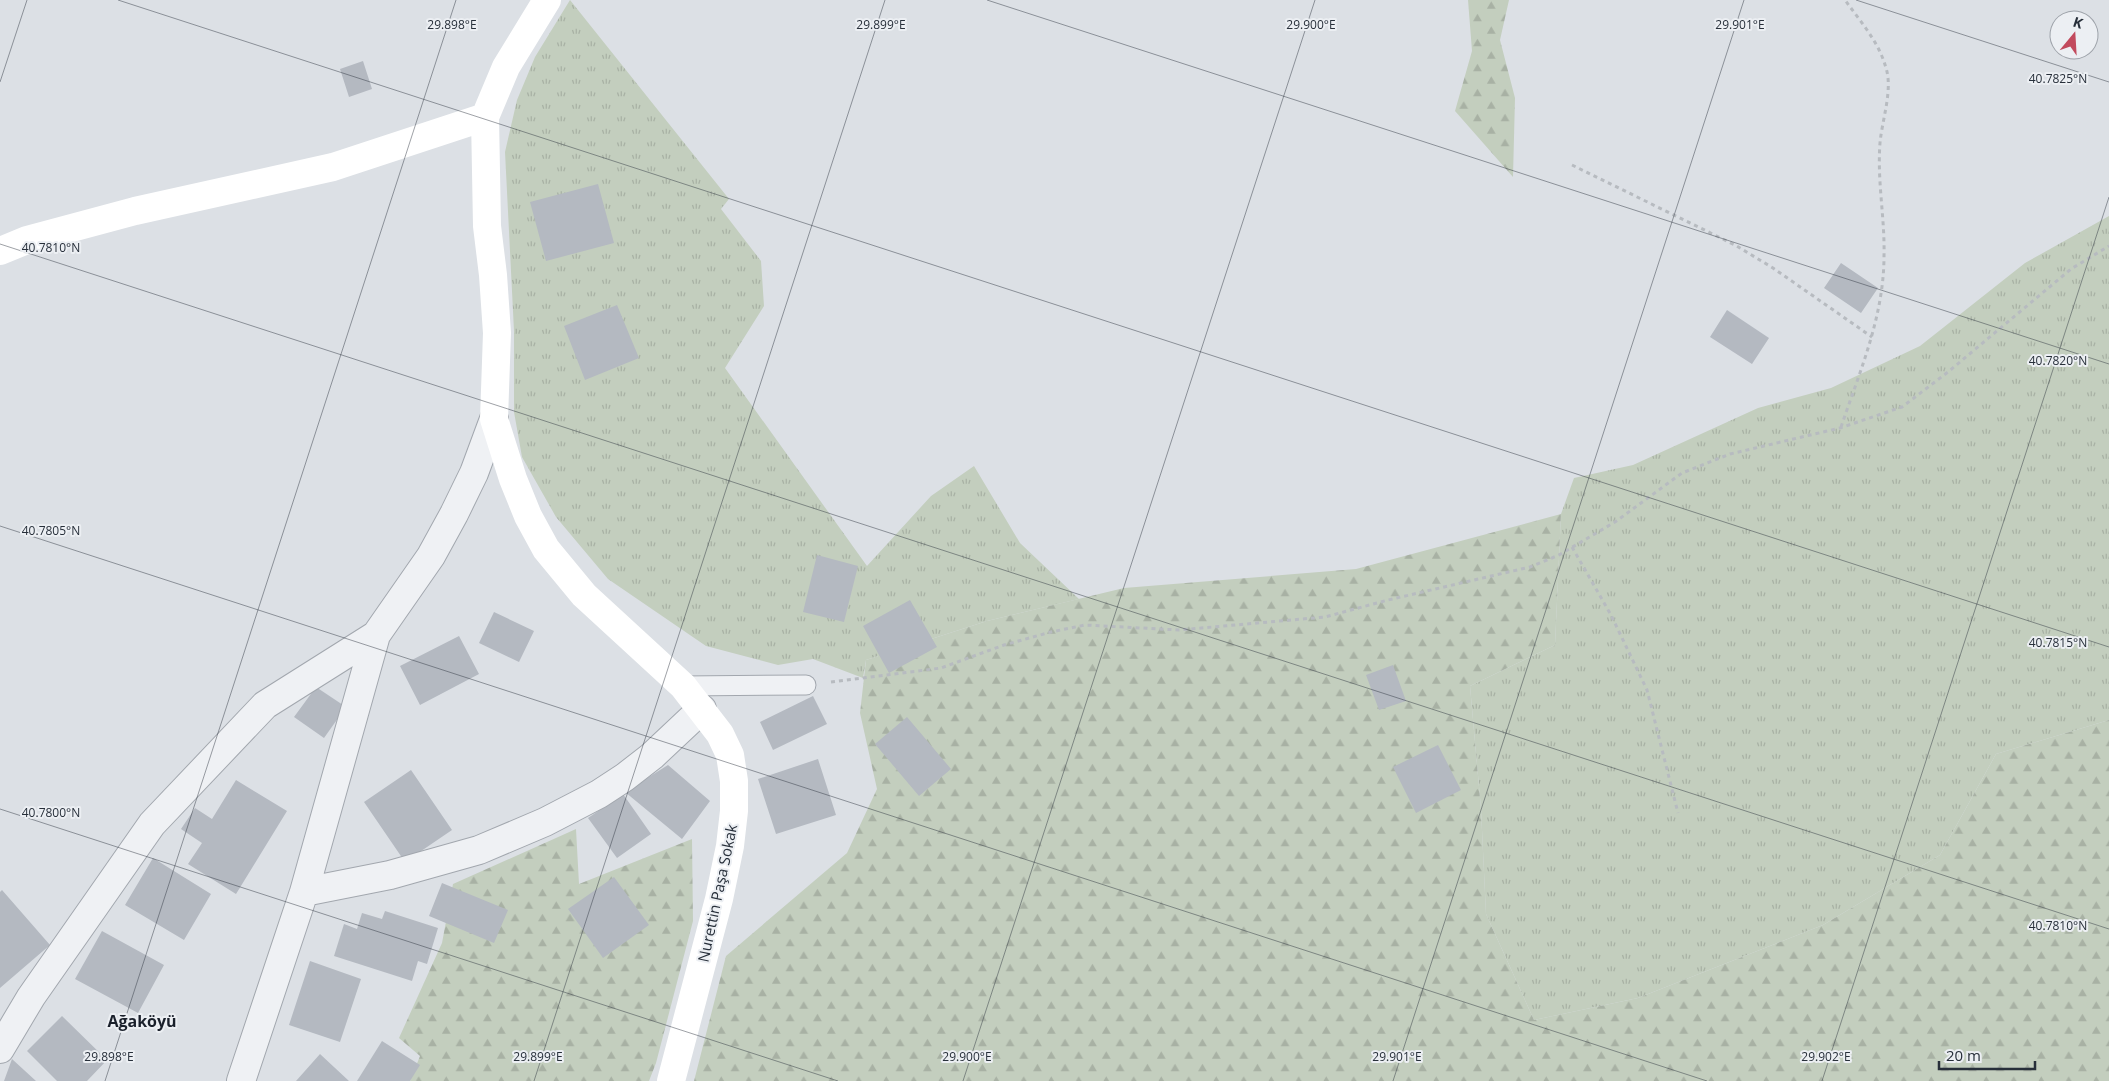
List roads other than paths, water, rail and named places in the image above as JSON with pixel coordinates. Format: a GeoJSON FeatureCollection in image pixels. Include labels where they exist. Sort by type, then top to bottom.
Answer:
{"type":"FeatureCollection","features":[{"type":"Feature","properties":{"kind":"street"},"geometry":{"type":"LineString","coordinates":[[0,251],[27,240],[135,211],[333,167],[485,117],[506,67],[547,0]]}},
{"type":"Feature","properties":{"kind":"street","name":"Nurettin Paşa Sokak"},"geometry":{"type":"LineString","coordinates":[[485,117],[487,226],[497,333],[494,419],[513,480],[528,516],[546,549],[584,595],[683,686],[720,734],[730,755],[734,781],[734,811],[730,846],[719,899],[671,1081]]}},
{"type":"Feature","properties":{"kind":"street"},"geometry":{"type":"LineString","coordinates":[[241,1081],[304,892],[376,635],[431,556],[454,514],[474,473],[494,419]]}},
{"type":"Feature","properties":{"kind":"street"},"geometry":{"type":"LineString","coordinates":[[0,1049],[31,997],[152,824],[265,706],[376,635]]}},
{"type":"Feature","properties":{"kind":"street"},"geometry":{"type":"LineString","coordinates":[[304,892],[390,875],[479,850],[545,822],[598,794],[625,777],[652,756],[702,709]]}},
{"type":"Feature","properties":{"kind":"lane"},"geometry":{"type":"LineString","coordinates":[[683,686],[806,685]]}},
{"type":"Feature","properties":{"kind":"district","name":"Ağaköyü"},"geometry":{"type":"Point","coordinates":[142,1021]}}]}
